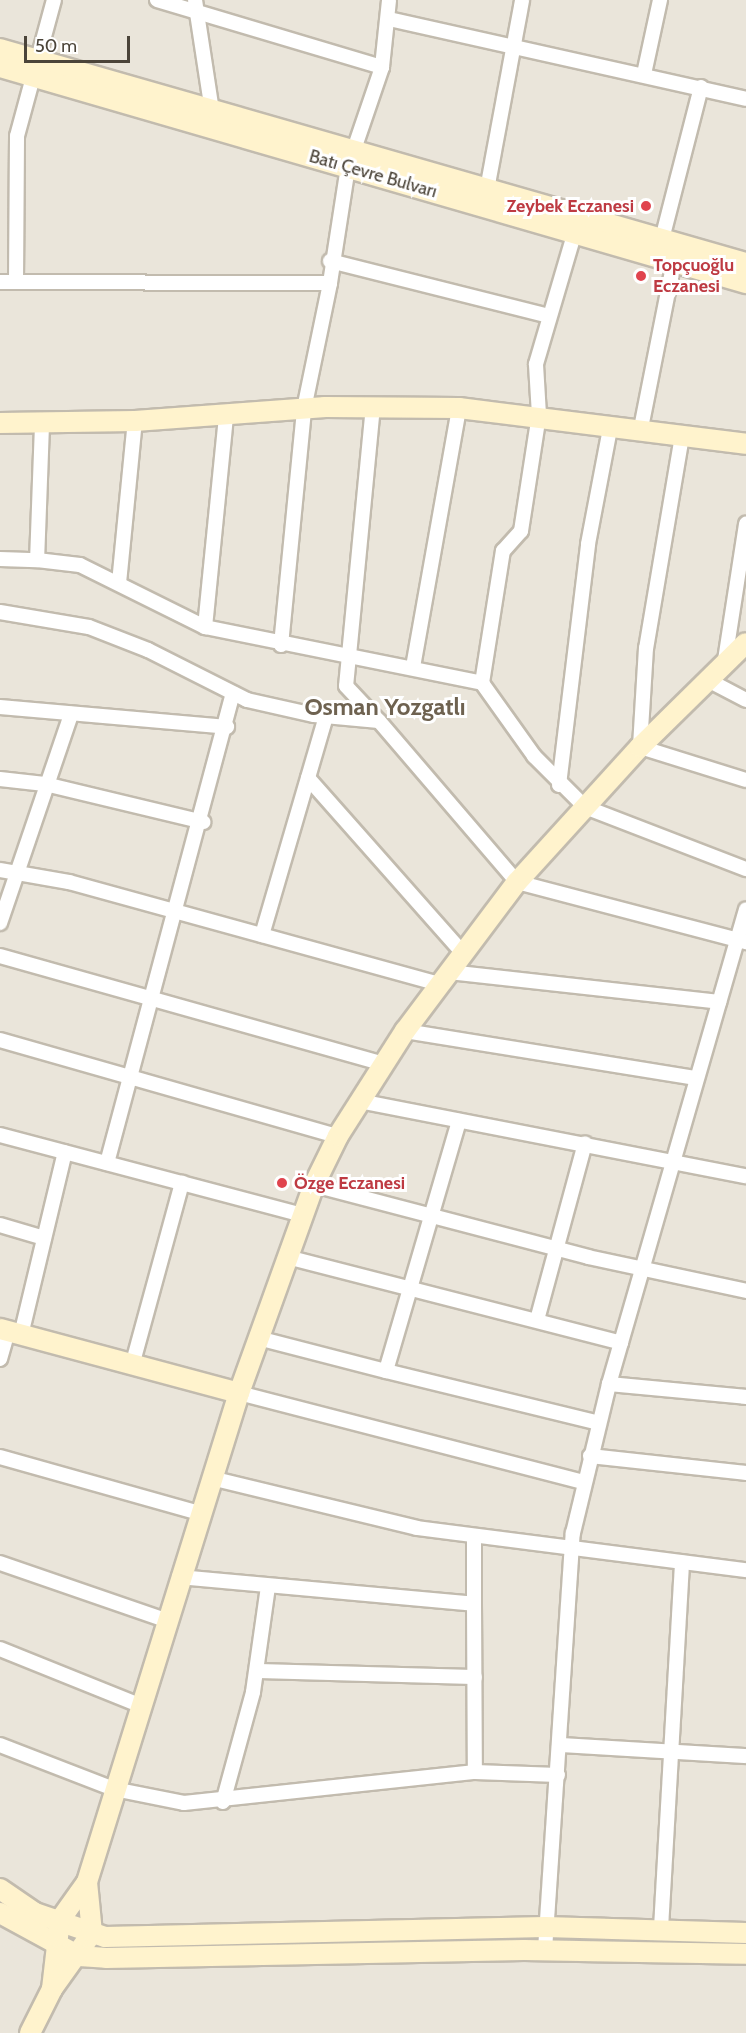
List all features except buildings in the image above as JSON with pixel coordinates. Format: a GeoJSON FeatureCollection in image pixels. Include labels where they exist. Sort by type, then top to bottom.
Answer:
{"type":"FeatureCollection","features":[{"type":"Feature","properties":{"kind":"main road","name":"Batı Çevre Bulvarı"},"geometry":{"type":"LineString","coordinates":[[0,49],[34,68],[486,197],[574,213],[746,263]]}},
{"type":"Feature","properties":{"kind":"main road","name":"Batı Çevre Bulvarı"},"geometry":{"type":"LineString","coordinates":[[0,67],[34,68],[212,111],[351,158]]}},
{"type":"Feature","properties":{"kind":"main road","name":"Batı Çevre Bulvarı"},"geometry":{"type":"LineString","coordinates":[[486,197],[576,234],[746,283]]}},
{"type":"Feature","properties":{"kind":"main road"},"geometry":{"type":"LineString","coordinates":[[4,425],[135,421],[373,406],[459,408],[539,416],[640,433],[746,444]]}},
{"type":"Feature","properties":{"kind":"main road"},"geometry":{"type":"LineString","coordinates":[[52,1989],[53,1944],[60,1920],[87,1882],[139,1705],[239,1393],[302,1215],[338,1136],[405,1031],[517,882],[640,747],[725,660],[746,643]]}},
{"type":"Feature","properties":{"kind":"main road"},"geometry":{"type":"LineString","coordinates":[[10,1331],[133,1362],[239,1393]]}},
{"type":"Feature","properties":{"kind":"main road"},"geometry":{"type":"LineString","coordinates":[[30,2033],[52,1989],[79,1956],[92,1933],[87,1882]]}},
{"type":"Feature","properties":{"kind":"main road"},"geometry":{"type":"LineString","coordinates":[[0,1889],[35,1913],[92,1933],[170,1938],[545,1927],[661,1928],[746,1933]]}},
{"type":"Feature","properties":{"kind":"main road"},"geometry":{"type":"LineString","coordinates":[[0,1913],[53,1944],[79,1956],[545,1950],[746,1954]]}},
{"type":"Feature","properties":{"kind":"street"},"geometry":{"type":"LineString","coordinates":[[16,281],[14,166],[34,68],[54,0]]}},
{"type":"Feature","properties":{"kind":"street"},"geometry":{"type":"LineString","coordinates":[[156,0],[196,5],[382,67]]}},
{"type":"Feature","properties":{"kind":"street"},"geometry":{"type":"LineString","coordinates":[[281,645],[304,409],[330,283],[330,261],[351,158],[382,67],[389,19],[389,0]]}},
{"type":"Feature","properties":{"kind":"street"},"geometry":{"type":"LineString","coordinates":[[486,197],[522,0]]}},
{"type":"Feature","properties":{"kind":"street"},"geometry":{"type":"LineString","coordinates":[[644,74],[660,0]]}},
{"type":"Feature","properties":{"kind":"street"},"geometry":{"type":"LineString","coordinates":[[196,5],[212,111]]}},
{"type":"Feature","properties":{"kind":"street"},"geometry":{"type":"LineString","coordinates":[[389,19],[644,74],[746,99]]}},
{"type":"Feature","properties":{"kind":"street"},"geometry":{"type":"LineString","coordinates":[[640,433],[674,261],[662,239],[701,87]]}},
{"type":"Feature","properties":{"kind":"street"},"geometry":{"type":"LineString","coordinates":[[482,683],[503,551],[521,531],[539,416],[536,364],[576,234],[574,213]]}},
{"type":"Feature","properties":{"kind":"street"},"geometry":{"type":"LineString","coordinates":[[330,261],[549,316]]}},
{"type":"Feature","properties":{"kind":"street"},"geometry":{"type":"LineString","coordinates":[[0,282],[330,283]]}},
{"type":"Feature","properties":{"kind":"street"},"geometry":{"type":"LineString","coordinates":[[373,406],[346,686],[379,721],[517,882],[741,941]]}},
{"type":"Feature","properties":{"kind":"street"},"geometry":{"type":"LineString","coordinates":[[413,667],[459,408]]}},
{"type":"Feature","properties":{"kind":"street"},"geometry":{"type":"LineString","coordinates":[[205,627],[226,415]]}},
{"type":"Feature","properties":{"kind":"street"},"geometry":{"type":"LineString","coordinates":[[119,583],[135,421]]}},
{"type":"Feature","properties":{"kind":"street"},"geometry":{"type":"LineString","coordinates":[[37,560],[42,425]]}},
{"type":"Feature","properties":{"kind":"street"},"geometry":{"type":"LineString","coordinates":[[559,785],[588,544],[610,429]]}},
{"type":"Feature","properties":{"kind":"street"},"geometry":{"type":"LineString","coordinates":[[682,436],[646,648],[640,747],[746,780]]}},
{"type":"Feature","properties":{"kind":"street"},"geometry":{"type":"LineString","coordinates":[[725,660],[746,524]]}},
{"type":"Feature","properties":{"kind":"street"},"geometry":{"type":"LineString","coordinates":[[0,559],[80,565],[205,627],[281,645],[413,667],[482,683],[559,785],[585,807],[746,869]]}},
{"type":"Feature","properties":{"kind":"street"},"geometry":{"type":"LineString","coordinates":[[0,612],[89,627],[148,650],[233,694],[326,716],[379,721]]}},
{"type":"Feature","properties":{"kind":"street"},"geometry":{"type":"LineString","coordinates":[[706,679],[746,700]]}},
{"type":"Feature","properties":{"kind":"street"},"geometry":{"type":"LineString","coordinates":[[108,1163],[203,822],[233,694]]}},
{"type":"Feature","properties":{"kind":"street"},"geometry":{"type":"LineString","coordinates":[[0,707],[227,727]]}},
{"type":"Feature","properties":{"kind":"street"},"geometry":{"type":"LineString","coordinates":[[0,923],[45,784],[71,714]]}},
{"type":"Feature","properties":{"kind":"street"},"geometry":{"type":"LineString","coordinates":[[262,935],[326,716]]}},
{"type":"Feature","properties":{"kind":"street"},"geometry":{"type":"LineString","coordinates":[[308,778],[463,953]]}},
{"type":"Feature","properties":{"kind":"street"},"geometry":{"type":"LineString","coordinates":[[0,779],[45,784],[203,822]]}},
{"type":"Feature","properties":{"kind":"street"},"geometry":{"type":"LineString","coordinates":[[0,870],[177,911],[262,935],[444,978],[719,1002]]}},
{"type":"Feature","properties":{"kind":"street"},"geometry":{"type":"LineString","coordinates":[[545,1950],[572,1546],[583,1482],[696,1078],[719,1002],[741,941],[746,909]]}},
{"type":"Feature","properties":{"kind":"street"},"geometry":{"type":"LineString","coordinates":[[0,956],[383,1064]]}},
{"type":"Feature","properties":{"kind":"street"},"geometry":{"type":"LineString","coordinates":[[405,1031],[696,1078]]}},
{"type":"Feature","properties":{"kind":"street"},"geometry":{"type":"LineString","coordinates":[[0,1040],[132,1080],[338,1136]]}},
{"type":"Feature","properties":{"kind":"street"},"geometry":{"type":"LineString","coordinates":[[359,1101],[585,1143],[673,1164],[746,1176]]}},
{"type":"Feature","properties":{"kind":"street"},"geometry":{"type":"LineString","coordinates":[[386,1371],[459,1121]]}},
{"type":"Feature","properties":{"kind":"street"},"geometry":{"type":"LineString","coordinates":[[0,1135],[302,1215]]}},
{"type":"Feature","properties":{"kind":"street"},"geometry":{"type":"LineString","coordinates":[[537,1320],[560,1250],[585,1143]]}},
{"type":"Feature","properties":{"kind":"street"},"geometry":{"type":"LineString","coordinates":[[0,1359],[44,1238],[65,1152]]}},
{"type":"Feature","properties":{"kind":"street"},"geometry":{"type":"LineString","coordinates":[[133,1362],[182,1183]]}},
{"type":"Feature","properties":{"kind":"street"},"geometry":{"type":"LineString","coordinates":[[314,1185],[560,1250],[746,1291]]}},
{"type":"Feature","properties":{"kind":"street"},"geometry":{"type":"LineString","coordinates":[[0,1226],[44,1238]]}},
{"type":"Feature","properties":{"kind":"street"},"geometry":{"type":"LineString","coordinates":[[287,1257],[412,1285],[621,1343]]}},
{"type":"Feature","properties":{"kind":"street"},"geometry":{"type":"LineString","coordinates":[[258,1338],[598,1423]]}},
{"type":"Feature","properties":{"kind":"street"},"geometry":{"type":"LineString","coordinates":[[609,1384],[746,1396]]}},
{"type":"Feature","properties":{"kind":"street"},"geometry":{"type":"LineString","coordinates":[[239,1393],[583,1482]]}},
{"type":"Feature","properties":{"kind":"street"},"geometry":{"type":"LineString","coordinates":[[590,1456],[746,1473]]}},
{"type":"Feature","properties":{"kind":"street"},"geometry":{"type":"LineString","coordinates":[[0,1457],[199,1513]]}},
{"type":"Feature","properties":{"kind":"street"},"geometry":{"type":"LineString","coordinates":[[211,1478],[474,1536],[572,1546],[682,1563],[746,1570]]}},
{"type":"Feature","properties":{"kind":"street"},"geometry":{"type":"LineString","coordinates":[[474,1536],[475,1772]]}},
{"type":"Feature","properties":{"kind":"street"},"geometry":{"type":"LineString","coordinates":[[0,1563],[166,1620]]}},
{"type":"Feature","properties":{"kind":"street"},"geometry":{"type":"LineString","coordinates":[[661,1928],[682,1563]]}},
{"type":"Feature","properties":{"kind":"street"},"geometry":{"type":"LineString","coordinates":[[180,1577],[474,1604]]}},
{"type":"Feature","properties":{"kind":"street"},"geometry":{"type":"LineString","coordinates":[[223,1802],[257,1671],[268,1586]]}},
{"type":"Feature","properties":{"kind":"street"},"geometry":{"type":"LineString","coordinates":[[0,1649],[139,1705]]}},
{"type":"Feature","properties":{"kind":"street"},"geometry":{"type":"LineString","coordinates":[[257,1671],[475,1677]]}},
{"type":"Feature","properties":{"kind":"street"},"geometry":{"type":"LineString","coordinates":[[0,1745],[114,1789],[184,1803],[223,1802],[475,1772],[558,1775]]}},
{"type":"Feature","properties":{"kind":"street"},"geometry":{"type":"LineString","coordinates":[[560,1745],[746,1756]]}},
{"type":"Feature","properties":{"kind":"shaded area"},"geometry":{"type":"Polygon","coordinates":[[[0,0],[746,0],[746,2033],[0,2033],[0,0]]]}},
{"type":"Feature","properties":{"kind":"place","name":"Zeybek Eczanesi"},"geometry":{"type":"Point","coordinates":[646,206]}},
{"type":"Feature","properties":{"kind":"place","name":"Topçuoğlu Eczanesi"},"geometry":{"type":"Point","coordinates":[641,276]}},
{"type":"Feature","properties":{"kind":"place","name":"Özge Eczanesi"},"geometry":{"type":"Point","coordinates":[282,1183]}},
{"type":"Feature","properties":{"kind":"district","name":"Osman Yozgatlı"},"geometry":{"type":"Point","coordinates":[385,707]}}]}
